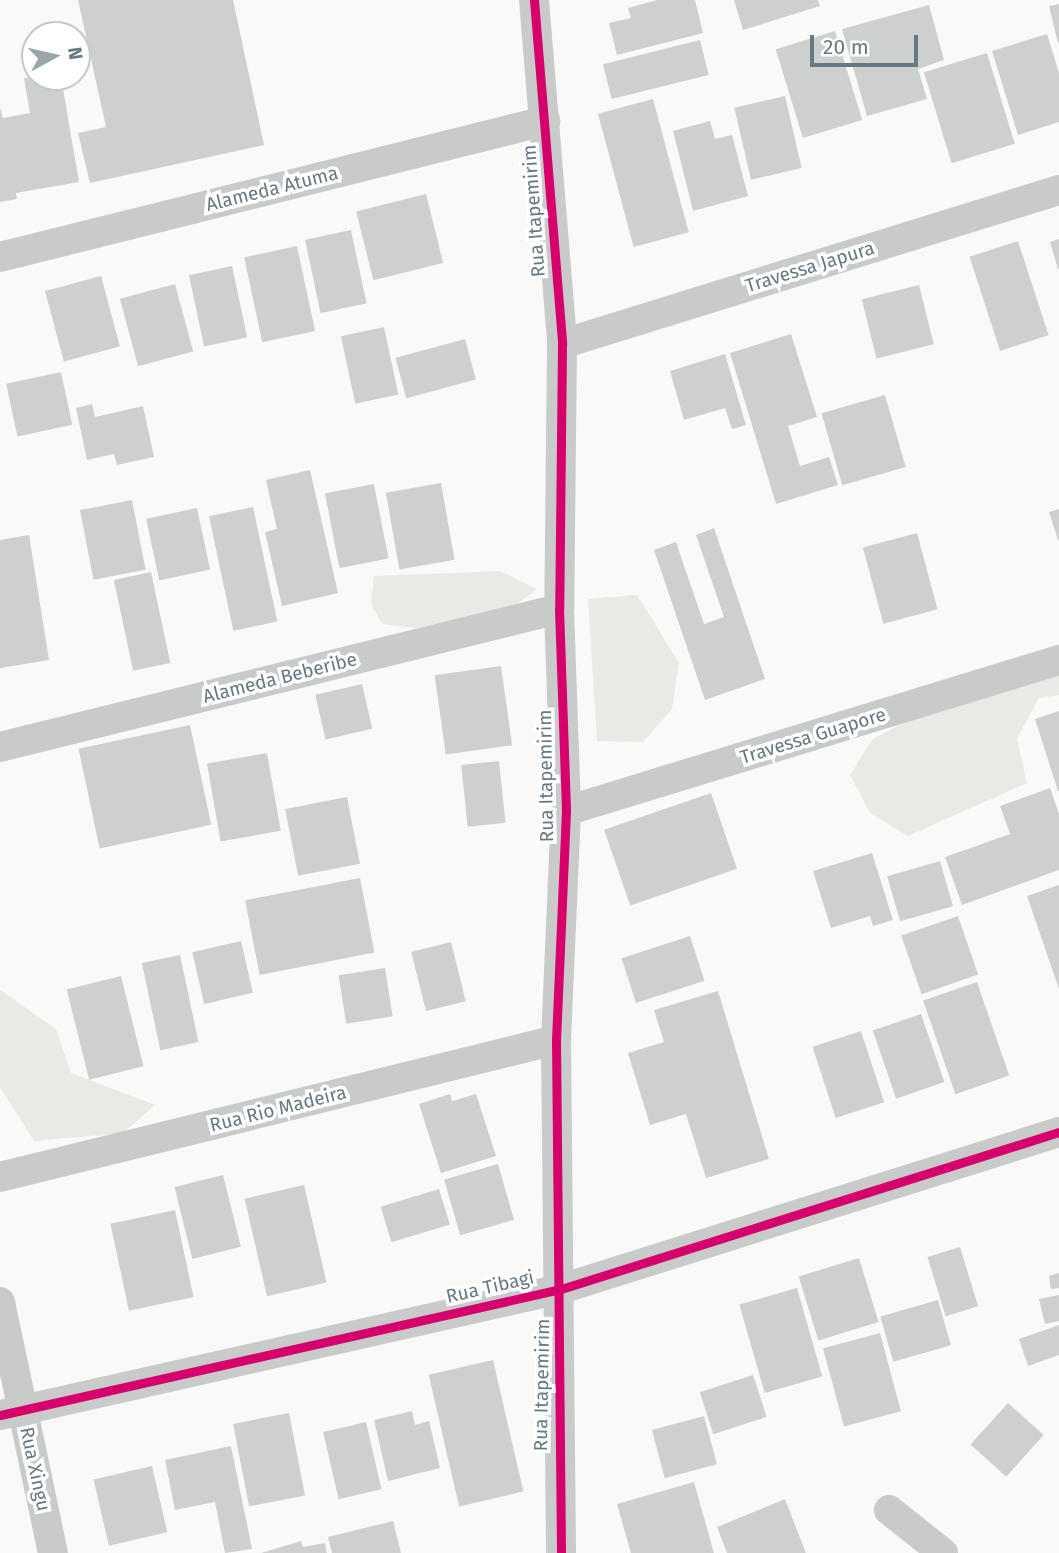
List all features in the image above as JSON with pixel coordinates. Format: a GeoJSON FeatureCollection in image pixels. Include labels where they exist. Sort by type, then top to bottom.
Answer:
{"type":"FeatureCollection","features":[{"type":"Feature","properties":{"kind":"street","name":"Rua Itapemirim"},"geometry":{"type":"LineString","coordinates":[[534,0],[562,344],[559,609],[566,811],[555,1040],[561,1289],[561,1553]]}},
{"type":"Feature","properties":{"kind":"street","name":"Alameda Atuma"},"geometry":{"type":"LineString","coordinates":[[0,257],[545,121]]}},
{"type":"Feature","properties":{"kind":"street","name":"Travessa Japura"},"geometry":{"type":"LineString","coordinates":[[562,344],[1059,190]]}},
{"type":"Feature","properties":{"kind":"street","name":"Alameda Beberibe"},"geometry":{"type":"LineString","coordinates":[[0,747],[559,609]]}},
{"type":"Feature","properties":{"kind":"street","name":"Travessa Guapore"},"geometry":{"type":"LineString","coordinates":[[566,811],[1059,660]]}},
{"type":"Feature","properties":{"kind":"street","name":"Rua Rio Madeira"},"geometry":{"type":"LineString","coordinates":[[0,1177],[555,1040]]}},
{"type":"Feature","properties":{"kind":"street","name":"Rua Tibagi"},"geometry":{"type":"LineString","coordinates":[[11,1413],[561,1289],[1059,1132]]}},
{"type":"Feature","properties":{"kind":"street","name":"Rua Xingu"},"geometry":{"type":"LineString","coordinates":[[0,1302],[11,1413],[53,1553]]}},
{"type":"Feature","properties":{"kind":"street"},"geometry":{"type":"LineString","coordinates":[[889,1510],[943,1553]]}},
{"type":"Feature","properties":{"kind":"shaded area"},"geometry":{"type":"Polygon","coordinates":[[[500,571],[537,589],[509,610],[416,628],[382,624],[371,604],[374,576],[500,571]]]}},
{"type":"Feature","properties":{"kind":"shaded area"},"geometry":{"type":"Polygon","coordinates":[[[637,595],[679,663],[672,709],[643,742],[597,741],[588,599],[637,595]]]}},
{"type":"Feature","properties":{"kind":"shaded area"},"geometry":{"type":"Polygon","coordinates":[[[1059,652],[1059,695],[1039,698],[1017,738],[1027,783],[908,836],[870,813],[850,775],[873,739],[1029,657],[1059,652]]]}},
{"type":"Feature","properties":{"kind":"shaded area"},"geometry":{"type":"Polygon","coordinates":[[[0,990],[56,1029],[71,1073],[155,1105],[123,1133],[34,1141],[0,1087],[0,990]]]}},
{"type":"Feature","properties":{"kind":"building"},"geometry":{"type":"Polygon","coordinates":[[[78,0],[233,0],[264,145],[90,183],[78,133],[106,127],[91,59],[91,21],[83,21],[78,0]]]}},
{"type":"Feature","properties":{"kind":"building"},"geometry":{"type":"Polygon","coordinates":[[[657,0],[695,0],[703,33],[617,55],[609,23],[631,18],[628,8],[657,0]]]}},
{"type":"Feature","properties":{"kind":"building"},"geometry":{"type":"Polygon","coordinates":[[[734,0],[818,0],[820,6],[743,30],[734,0]]]}},
{"type":"Feature","properties":{"kind":"building"},"geometry":{"type":"Polygon","coordinates":[[[1059,4],[1059,42],[1058,43],[1049,6],[1059,4]]]}},
{"type":"Feature","properties":{"kind":"building"},"geometry":{"type":"Polygon","coordinates":[[[929,5],[944,60],[918,69],[927,99],[867,116],[842,29],[929,5]]]}},
{"type":"Feature","properties":{"kind":"building"},"geometry":{"type":"Polygon","coordinates":[[[835,31],[862,120],[803,138],[776,49],[835,31]]]}},
{"type":"Feature","properties":{"kind":"building"},"geometry":{"type":"Polygon","coordinates":[[[1047,34],[1059,73],[1059,122],[1018,135],[992,51],[1047,34]]]}},
{"type":"Feature","properties":{"kind":"building"},"geometry":{"type":"Polygon","coordinates":[[[700,40],[709,75],[612,99],[603,64],[700,40]]]}},
{"type":"Feature","properties":{"kind":"building"},"geometry":{"type":"Polygon","coordinates":[[[987,53],[1015,144],[952,163],[924,72],[987,53]]]}},
{"type":"Feature","properties":{"kind":"building"},"geometry":{"type":"Polygon","coordinates":[[[26,91],[63,91],[79,182],[16,193],[17,199],[0,202],[0,108],[3,118],[30,113],[26,91]]]}},
{"type":"Feature","properties":{"kind":"building"},"geometry":{"type":"Polygon","coordinates":[[[785,96],[802,168],[751,180],[734,108],[785,96]]]}},
{"type":"Feature","properties":{"kind":"building"},"geometry":{"type":"Polygon","coordinates":[[[653,99],[689,232],[634,247],[598,114],[653,99]]]}},
{"type":"Feature","properties":{"kind":"building"},"geometry":{"type":"Polygon","coordinates":[[[710,121],[715,139],[732,135],[748,196],[693,211],[673,131],[710,121]]]}},
{"type":"Feature","properties":{"kind":"building"},"geometry":{"type":"Polygon","coordinates":[[[426,194],[443,263],[373,280],[356,211],[426,194]]]}},
{"type":"Feature","properties":{"kind":"building"},"geometry":{"type":"Polygon","coordinates":[[[351,230],[367,303],[321,313],[305,240],[351,230]]]}},
{"type":"Feature","properties":{"kind":"building"},"geometry":{"type":"Polygon","coordinates":[[[1059,239],[1059,269],[1058,269],[1050,242],[1059,239]]]}},
{"type":"Feature","properties":{"kind":"building"},"geometry":{"type":"Polygon","coordinates":[[[1018,241],[1049,335],[1000,351],[969,257],[1018,241]]]}},
{"type":"Feature","properties":{"kind":"building"},"geometry":{"type":"Polygon","coordinates":[[[297,246],[315,331],[262,342],[244,257],[297,246]]]}},
{"type":"Feature","properties":{"kind":"building"},"geometry":{"type":"Polygon","coordinates":[[[232,266],[247,337],[204,347],[189,275],[232,266]]]}},
{"type":"Feature","properties":{"kind":"building"},"geometry":{"type":"Polygon","coordinates":[[[101,276],[120,347],[64,362],[45,291],[101,276]]]}},
{"type":"Feature","properties":{"kind":"building"},"geometry":{"type":"Polygon","coordinates":[[[175,284],[193,352],[138,366],[120,299],[175,284]]]}},
{"type":"Feature","properties":{"kind":"building"},"geometry":{"type":"Polygon","coordinates":[[[919,285],[934,344],[877,358],[862,299],[919,285]]]}},
{"type":"Feature","properties":{"kind":"building"},"geometry":{"type":"Polygon","coordinates":[[[384,327],[398,394],[355,404],[341,336],[384,327]]]}},
{"type":"Feature","properties":{"kind":"building"},"geometry":{"type":"Polygon","coordinates":[[[791,334],[817,417],[788,426],[800,466],[829,457],[838,485],[776,504],[730,353],[791,334]]]}},
{"type":"Feature","properties":{"kind":"building"},"geometry":{"type":"Polygon","coordinates":[[[465,339],[476,380],[406,398],[395,358],[465,339]]]}},
{"type":"Feature","properties":{"kind":"building"},"geometry":{"type":"Polygon","coordinates":[[[725,354],[746,425],[732,429],[725,408],[684,420],[670,371],[725,354]]]}},
{"type":"Feature","properties":{"kind":"building"},"geometry":{"type":"Polygon","coordinates":[[[61,372],[72,425],[17,436],[6,384],[61,372]]]}},
{"type":"Feature","properties":{"kind":"building"},"geometry":{"type":"Polygon","coordinates":[[[885,395],[906,467],[842,485],[822,413],[885,395]]]}},
{"type":"Feature","properties":{"kind":"building"},"geometry":{"type":"Polygon","coordinates":[[[92,404],[95,417],[143,406],[154,457],[117,465],[114,454],[87,460],[76,408],[92,404]]]}},
{"type":"Feature","properties":{"kind":"building"},"geometry":{"type":"Polygon","coordinates":[[[310,470],[338,593],[282,606],[265,532],[277,529],[266,480],[310,470]]]}},
{"type":"Feature","properties":{"kind":"building"},"geometry":{"type":"Polygon","coordinates":[[[441,483],[455,560],[399,570],[386,493],[441,483]]]}},
{"type":"Feature","properties":{"kind":"building"},"geometry":{"type":"Polygon","coordinates":[[[374,484],[389,559],[339,568],[325,494],[374,484]]]}},
{"type":"Feature","properties":{"kind":"building"},"geometry":{"type":"Polygon","coordinates":[[[132,500],[146,570],[94,580],[80,510],[132,500]]]}},
{"type":"Feature","properties":{"kind":"building"},"geometry":{"type":"Polygon","coordinates":[[[253,507],[277,621],[233,631],[209,516],[253,507]]]}},
{"type":"Feature","properties":{"kind":"building"},"geometry":{"type":"Polygon","coordinates":[[[197,508],[210,570],[159,580],[146,519],[197,508]]]}},
{"type":"Feature","properties":{"kind":"building"},"geometry":{"type":"Polygon","coordinates":[[[1059,509],[1059,540],[1058,540],[1049,512],[1059,509]]]}},
{"type":"Feature","properties":{"kind":"building"},"geometry":{"type":"Polygon","coordinates":[[[714,528],[765,679],[705,700],[654,550],[676,542],[704,624],[724,617],[696,535],[714,528]]]}},
{"type":"Feature","properties":{"kind":"building"},"geometry":{"type":"Polygon","coordinates":[[[917,533],[937,609],[883,624],[863,547],[917,533]]]}},
{"type":"Feature","properties":{"kind":"building"},"geometry":{"type":"Polygon","coordinates":[[[29,535],[49,660],[0,668],[0,540],[29,535]]]}},
{"type":"Feature","properties":{"kind":"building"},"geometry":{"type":"Polygon","coordinates":[[[151,572],[170,663],[133,671],[114,580],[151,572]]]}},
{"type":"Feature","properties":{"kind":"building"},"geometry":{"type":"Polygon","coordinates":[[[501,666],[512,745],[446,755],[435,675],[501,666]]]}},
{"type":"Feature","properties":{"kind":"building"},"geometry":{"type":"Polygon","coordinates":[[[362,684],[372,729],[326,740],[315,695],[362,684]]]}},
{"type":"Feature","properties":{"kind":"building"},"geometry":{"type":"Polygon","coordinates":[[[1059,711],[1059,791],[1058,791],[1035,719],[1059,711]]]}},
{"type":"Feature","properties":{"kind":"building"},"geometry":{"type":"Polygon","coordinates":[[[190,725],[211,825],[100,848],[78,749],[190,725]]]}},
{"type":"Feature","properties":{"kind":"building"},"geometry":{"type":"Polygon","coordinates":[[[267,753],[281,831],[221,841],[207,764],[267,753]]]}},
{"type":"Feature","properties":{"kind":"building"},"geometry":{"type":"Polygon","coordinates":[[[499,761],[505,823],[468,827],[461,765],[499,761]]]}},
{"type":"Feature","properties":{"kind":"building"},"geometry":{"type":"Polygon","coordinates":[[[1050,788],[1059,814],[1059,870],[962,905],[945,857],[1010,834],[1000,806],[1050,788]]]}},
{"type":"Feature","properties":{"kind":"building"},"geometry":{"type":"Polygon","coordinates":[[[711,793],[737,869],[630,905],[604,830],[711,793]]]}},
{"type":"Feature","properties":{"kind":"building"},"geometry":{"type":"Polygon","coordinates":[[[347,797],[360,864],[298,876],[285,809],[347,797]]]}},
{"type":"Feature","properties":{"kind":"building"},"geometry":{"type":"Polygon","coordinates":[[[872,853],[893,920],[873,926],[870,916],[831,928],[813,871],[872,853]]]}},
{"type":"Feature","properties":{"kind":"building"},"geometry":{"type":"Polygon","coordinates":[[[940,861],[953,906],[900,921],[887,876],[940,861]]]}},
{"type":"Feature","properties":{"kind":"building"},"geometry":{"type":"Polygon","coordinates":[[[360,878],[375,953],[260,975],[245,900],[360,878]]]}},
{"type":"Feature","properties":{"kind":"building"},"geometry":{"type":"Polygon","coordinates":[[[1059,885],[1059,989],[1027,896],[1059,885]]]}},
{"type":"Feature","properties":{"kind":"building"},"geometry":{"type":"Polygon","coordinates":[[[958,916],[978,975],[921,994],[901,936],[958,916]]]}},
{"type":"Feature","properties":{"kind":"building"},"geometry":{"type":"Polygon","coordinates":[[[690,936],[705,981],[636,1003],[622,958],[690,936]]]}},
{"type":"Feature","properties":{"kind":"building"},"geometry":{"type":"Polygon","coordinates":[[[241,941],[253,993],[204,1004],[192,952],[241,941]]]}},
{"type":"Feature","properties":{"kind":"building"},"geometry":{"type":"Polygon","coordinates":[[[451,942],[466,1001],[426,1011],[411,952],[451,942]]]}},
{"type":"Feature","properties":{"kind":"building"},"geometry":{"type":"Polygon","coordinates":[[[180,955],[199,1042],[160,1050],[142,963],[180,955]]]}},
{"type":"Feature","properties":{"kind":"building"},"geometry":{"type":"Polygon","coordinates":[[[385,968],[393,1016],[346,1024],[339,975],[385,968]]]}},
{"type":"Feature","properties":{"kind":"building"},"geometry":{"type":"Polygon","coordinates":[[[121,976],[143,1066],[89,1080],[67,990],[121,976]]]}},
{"type":"Feature","properties":{"kind":"building"},"geometry":{"type":"Polygon","coordinates":[[[977,982],[1009,1076],[955,1094],[923,1001],[977,982]]]}},
{"type":"Feature","properties":{"kind":"building"},"geometry":{"type":"Polygon","coordinates":[[[718,991],[769,1159],[706,1178],[686,1114],[650,1125],[628,1053],[664,1042],[654,1010],[718,991]]]}},
{"type":"Feature","properties":{"kind":"building"},"geometry":{"type":"Polygon","coordinates":[[[921,1014],[944,1082],[896,1099],[873,1031],[921,1014]]]}},
{"type":"Feature","properties":{"kind":"building"},"geometry":{"type":"Polygon","coordinates":[[[861,1031],[884,1102],[836,1118],[812,1047],[861,1031]]]}},
{"type":"Feature","properties":{"kind":"building"},"geometry":{"type":"Polygon","coordinates":[[[450,1094],[452,1101],[476,1094],[496,1156],[441,1173],[419,1104],[450,1094]]]}},
{"type":"Feature","properties":{"kind":"building"},"geometry":{"type":"Polygon","coordinates":[[[498,1164],[514,1220],[460,1235],[444,1179],[498,1164]]]}},
{"type":"Feature","properties":{"kind":"building"},"geometry":{"type":"Polygon","coordinates":[[[223,1175],[241,1247],[192,1259],[174,1187],[223,1175]]]}},
{"type":"Feature","properties":{"kind":"building"},"geometry":{"type":"Polygon","coordinates":[[[304,1185],[326,1282],[267,1296],[245,1199],[304,1185]]]}},
{"type":"Feature","properties":{"kind":"building"},"geometry":{"type":"Polygon","coordinates":[[[439,1189],[450,1224],[391,1242],[381,1207],[439,1189]]]}},
{"type":"Feature","properties":{"kind":"building"},"geometry":{"type":"Polygon","coordinates":[[[175,1210],[194,1297],[129,1311],[110,1224],[175,1210]]]}},
{"type":"Feature","properties":{"kind":"building"},"geometry":{"type":"Polygon","coordinates":[[[960,1247],[978,1306],[946,1316],[927,1257],[960,1247]]]}},
{"type":"Feature","properties":{"kind":"building"},"geometry":{"type":"Polygon","coordinates":[[[859,1258],[879,1322],[818,1340],[799,1276],[859,1258]]]}},
{"type":"Feature","properties":{"kind":"building"},"geometry":{"type":"Polygon","coordinates":[[[1059,1273],[1059,1288],[1051,1289],[1049,1276],[1059,1273]]]}},
{"type":"Feature","properties":{"kind":"building"},"geometry":{"type":"Polygon","coordinates":[[[797,1288],[822,1376],[765,1393],[739,1305],[797,1288]]]}},
{"type":"Feature","properties":{"kind":"building"},"geometry":{"type":"Polygon","coordinates":[[[1059,1295],[1059,1321],[1045,1324],[1039,1299],[1059,1295]]]}},
{"type":"Feature","properties":{"kind":"building"},"geometry":{"type":"Polygon","coordinates":[[[938,1300],[951,1345],[893,1362],[880,1317],[938,1300]]]}},
{"type":"Feature","properties":{"kind":"building"},"geometry":{"type":"Polygon","coordinates":[[[1059,1325],[1059,1355],[1028,1366],[1019,1339],[1059,1325]]]}},
{"type":"Feature","properties":{"kind":"building"},"geometry":{"type":"Polygon","coordinates":[[[880,1333],[901,1411],[844,1427],[823,1348],[880,1333]]]}},
{"type":"Feature","properties":{"kind":"building"},"geometry":{"type":"Polygon","coordinates":[[[493,1360],[523,1492],[459,1506],[429,1375],[493,1360]]]}},
{"type":"Feature","properties":{"kind":"building"},"geometry":{"type":"Polygon","coordinates":[[[753,1375],[767,1417],[713,1434],[700,1392],[753,1375]]]}},
{"type":"Feature","properties":{"kind":"building"},"geometry":{"type":"Polygon","coordinates":[[[1008,1403],[1044,1435],[1006,1477],[971,1445],[1008,1403]]]}},
{"type":"Feature","properties":{"kind":"building"},"geometry":{"type":"Polygon","coordinates":[[[412,1411],[415,1425],[429,1421],[440,1468],[388,1481],[374,1420],[412,1411]]]}},
{"type":"Feature","properties":{"kind":"building"},"geometry":{"type":"Polygon","coordinates":[[[289,1413],[305,1495],[249,1506],[233,1424],[289,1413]]]}},
{"type":"Feature","properties":{"kind":"building"},"geometry":{"type":"Polygon","coordinates":[[[704,1416],[717,1464],[665,1478],[652,1430],[704,1416]]]}},
{"type":"Feature","properties":{"kind":"building"},"geometry":{"type":"Polygon","coordinates":[[[366,1422],[382,1489],[339,1499],[323,1432],[366,1422]]]}},
{"type":"Feature","properties":{"kind":"building"},"geometry":{"type":"Polygon","coordinates":[[[231,1446],[252,1549],[225,1553],[215,1502],[175,1510],[165,1460],[231,1446]]]}},
{"type":"Feature","properties":{"kind":"building"},"geometry":{"type":"Polygon","coordinates":[[[152,1466],[167,1532],[109,1546],[94,1479],[152,1466]]]}},
{"type":"Feature","properties":{"kind":"building"},"geometry":{"type":"Polygon","coordinates":[[[694,1482],[714,1553],[631,1553],[617,1504],[694,1482]]]}},
{"type":"Feature","properties":{"kind":"building"},"geometry":{"type":"Polygon","coordinates":[[[785,1499],[806,1553],[727,1553],[717,1527],[785,1499]]]}},
{"type":"Feature","properties":{"kind":"building"},"geometry":{"type":"Polygon","coordinates":[[[393,1521],[401,1553],[332,1553],[328,1537],[393,1521]]]}},
{"type":"Feature","properties":{"kind":"building"},"geometry":{"type":"Polygon","coordinates":[[[301,1541],[303,1547],[325,1543],[327,1553],[261,1553],[301,1541]]]}},
{"type":"Feature","properties":{"kind":"cycle path"},"geometry":{"type":"LineString","coordinates":[[534,0],[562,344],[559,609],[566,811],[556,1040],[561,1553]]}},
{"type":"Feature","properties":{"kind":"cycle path"},"geometry":{"type":"LineString","coordinates":[[0,1415],[561,1289],[1059,1132]]}}]}
